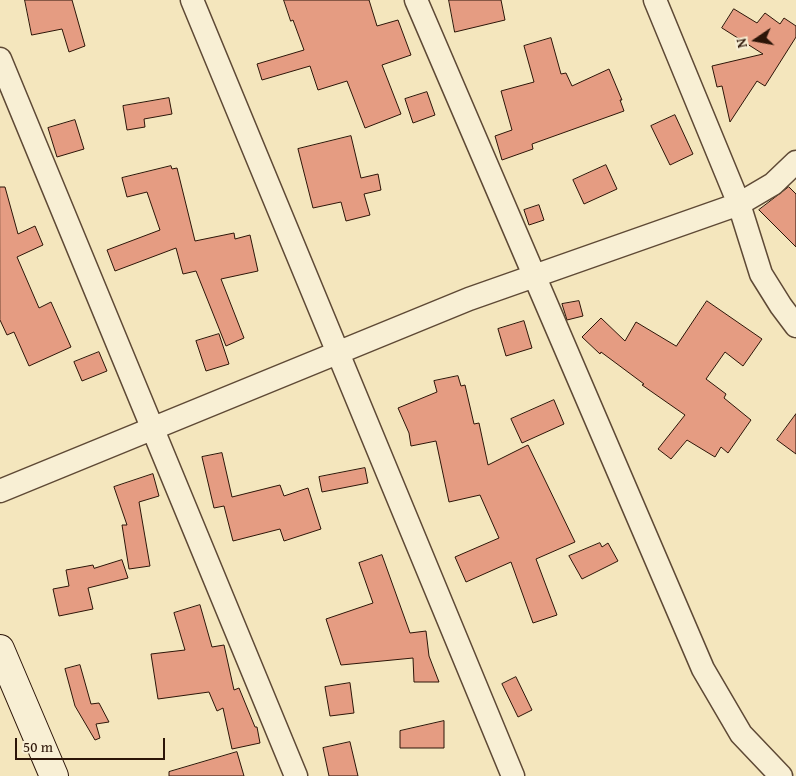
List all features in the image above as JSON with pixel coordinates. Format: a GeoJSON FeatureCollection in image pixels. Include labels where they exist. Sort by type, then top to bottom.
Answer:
{"type":"FeatureCollection","features":[{"type":"Feature","properties":{"kind":"street"},"geometry":{"type":"LineString","coordinates":[[192,0],[514,776]]}},
{"type":"Feature","properties":{"kind":"street"},"geometry":{"type":"LineString","coordinates":[[416,0],[704,669],[741,734],[782,776]]}},
{"type":"Feature","properties":{"kind":"street"},"geometry":{"type":"LineString","coordinates":[[655,0],[739,204],[761,274],[796,326]]}},
{"type":"Feature","properties":{"kind":"street"},"geometry":{"type":"LineString","coordinates":[[0,59],[154,428],[296,776]]}},
{"type":"Feature","properties":{"kind":"street"},"geometry":{"type":"LineString","coordinates":[[0,491],[453,306],[535,275],[739,204],[773,184],[796,162]]}},
{"type":"Feature","properties":{"kind":"street"},"geometry":{"type":"LineString","coordinates":[[0,649],[54,776]]}},
{"type":"Feature","properties":{"kind":"building"},"geometry":{"type":"Polygon","coordinates":[[[25,0],[72,0],[85,46],[69,52],[62,29],[32,35],[25,0]]]}},
{"type":"Feature","properties":{"kind":"building"},"geometry":{"type":"Polygon","coordinates":[[[284,0],[369,0],[377,26],[398,20],[411,55],[382,65],[401,114],[365,128],[347,81],[318,90],[310,66],[262,80],[257,64],[304,50],[284,0]]]}},
{"type":"Feature","properties":{"kind":"building"},"geometry":{"type":"Polygon","coordinates":[[[449,0],[501,0],[505,20],[455,32],[449,0]]]}},
{"type":"Feature","properties":{"kind":"building"},"geometry":{"type":"Polygon","coordinates":[[[734,9],[757,23],[765,13],[780,24],[784,18],[796,26],[796,37],[765,86],[757,81],[730,122],[722,86],[717,87],[712,66],[763,54],[722,28],[734,9]]]}},
{"type":"Feature","properties":{"kind":"building"},"geometry":{"type":"Polygon","coordinates":[[[551,38],[561,74],[566,73],[572,86],[609,69],[622,100],[620,100],[624,111],[532,144],[533,149],[502,160],[495,136],[512,130],[501,91],[534,82],[524,46],[551,38]]]}},
{"type":"Feature","properties":{"kind":"building"},"geometry":{"type":"Polygon","coordinates":[[[427,92],[435,115],[413,123],[405,99],[427,92]]]}},
{"type":"Feature","properties":{"kind":"building"},"geometry":{"type":"Polygon","coordinates":[[[169,98],[172,114],[144,119],[145,127],[127,130],[123,106],[169,98]]]}},
{"type":"Feature","properties":{"kind":"building"},"geometry":{"type":"Polygon","coordinates":[[[675,115],[693,154],[670,165],[651,126],[675,115]]]}},
{"type":"Feature","properties":{"kind":"building"},"geometry":{"type":"Polygon","coordinates":[[[75,120],[84,149],[57,157],[48,128],[75,120]]]}},
{"type":"Feature","properties":{"kind":"building"},"geometry":{"type":"Polygon","coordinates":[[[351,136],[361,178],[378,174],[381,190],[364,194],[370,215],[346,221],[341,202],[313,208],[298,149],[351,136]]]}},
{"type":"Feature","properties":{"kind":"building"},"geometry":{"type":"Polygon","coordinates":[[[606,165],[617,189],[584,204],[573,180],[606,165]]]}},
{"type":"Feature","properties":{"kind":"building"},"geometry":{"type":"Polygon","coordinates":[[[171,166],[172,169],[177,168],[195,241],[234,233],[235,239],[250,235],[258,271],[221,279],[244,338],[226,346],[196,271],[183,274],[176,248],[115,271],[107,250],[160,230],[147,192],[127,197],[122,178],[171,166]]]}},
{"type":"Feature","properties":{"kind":"building"},"geometry":{"type":"Polygon","coordinates":[[[0,187],[5,187],[18,234],[35,226],[43,245],[17,257],[39,308],[51,302],[71,347],[29,366],[14,332],[7,335],[0,320],[0,187]]]}},
{"type":"Feature","properties":{"kind":"building"},"geometry":{"type":"Polygon","coordinates":[[[789,187],[796,194],[796,247],[759,210],[789,187]]]}},
{"type":"Feature","properties":{"kind":"building"},"geometry":{"type":"Polygon","coordinates":[[[539,205],[544,220],[529,225],[524,210],[539,205]]]}},
{"type":"Feature","properties":{"kind":"building"},"geometry":{"type":"Polygon","coordinates":[[[579,301],[583,316],[567,320],[562,304],[579,301]]]}},
{"type":"Feature","properties":{"kind":"building"},"geometry":{"type":"Polygon","coordinates":[[[707,301],[762,339],[743,366],[725,352],[706,379],[726,394],[724,398],[751,420],[728,453],[721,447],[715,457],[687,440],[671,459],[658,449],[685,415],[642,385],[644,384],[601,352],[600,354],[582,337],[601,318],[625,341],[636,322],[676,346],[707,301]]]}},
{"type":"Feature","properties":{"kind":"building"},"geometry":{"type":"Polygon","coordinates":[[[524,321],[532,348],[506,356],[498,329],[524,321]]]}},
{"type":"Feature","properties":{"kind":"building"},"geometry":{"type":"Polygon","coordinates":[[[219,334],[229,364],[206,371],[196,341],[219,334]]]}},
{"type":"Feature","properties":{"kind":"building"},"geometry":{"type":"Polygon","coordinates":[[[99,352],[107,371],[82,381],[74,362],[99,352]]]}},
{"type":"Feature","properties":{"kind":"building"},"geometry":{"type":"Polygon","coordinates":[[[458,376],[461,386],[465,385],[474,424],[479,423],[488,465],[528,445],[575,542],[536,559],[557,615],[533,623],[511,562],[466,582],[455,557],[499,538],[480,495],[449,502],[436,441],[411,446],[409,433],[398,408],[437,392],[434,381],[458,376]]]}},
{"type":"Feature","properties":{"kind":"building"},"geometry":{"type":"Polygon","coordinates":[[[554,400],[564,424],[522,443],[511,419],[554,400]]]}},
{"type":"Feature","properties":{"kind":"building"},"geometry":{"type":"Polygon","coordinates":[[[796,414],[796,454],[777,440],[796,414]]]}},
{"type":"Feature","properties":{"kind":"building"},"geometry":{"type":"Polygon","coordinates":[[[222,453],[232,497],[280,485],[284,496],[308,488],[321,529],[284,541],[280,529],[233,541],[224,506],[214,508],[202,457],[222,453]]]}},
{"type":"Feature","properties":{"kind":"building"},"geometry":{"type":"Polygon","coordinates":[[[365,468],[368,483],[322,492],[319,477],[365,468]]]}},
{"type":"Feature","properties":{"kind":"building"},"geometry":{"type":"Polygon","coordinates":[[[153,474],[159,496],[139,502],[150,566],[129,569],[122,525],[127,525],[114,487],[153,474]]]}},
{"type":"Feature","properties":{"kind":"building"},"geometry":{"type":"Polygon","coordinates":[[[600,543],[602,547],[608,543],[618,561],[582,579],[569,556],[600,543]]]}},
{"type":"Feature","properties":{"kind":"building"},"geometry":{"type":"Polygon","coordinates":[[[382,555],[410,633],[426,631],[429,656],[439,682],[414,682],[413,658],[341,665],[326,619],[373,603],[359,563],[382,555]]]}},
{"type":"Feature","properties":{"kind":"building"},"geometry":{"type":"Polygon","coordinates":[[[122,560],[128,578],[88,588],[93,609],[59,616],[53,589],[69,586],[66,570],[93,565],[94,568],[122,560]]]}},
{"type":"Feature","properties":{"kind":"building"},"geometry":{"type":"Polygon","coordinates":[[[200,605],[212,647],[224,645],[234,690],[239,688],[255,727],[257,727],[260,743],[232,749],[223,708],[217,711],[209,692],[158,699],[151,654],[185,650],[174,613],[200,605]]]}},
{"type":"Feature","properties":{"kind":"building"},"geometry":{"type":"Polygon","coordinates":[[[80,665],[91,704],[99,703],[109,722],[96,724],[100,738],[95,740],[75,706],[65,669],[80,665]]]}},
{"type":"Feature","properties":{"kind":"building"},"geometry":{"type":"Polygon","coordinates":[[[516,677],[532,710],[518,717],[502,684],[516,677]]]}},
{"type":"Feature","properties":{"kind":"building"},"geometry":{"type":"Polygon","coordinates":[[[350,683],[354,713],[330,716],[325,687],[350,683]]]}},
{"type":"Feature","properties":{"kind":"building"},"geometry":{"type":"Polygon","coordinates":[[[444,721],[444,748],[400,748],[400,731],[444,721]]]}},
{"type":"Feature","properties":{"kind":"building"},"geometry":{"type":"Polygon","coordinates":[[[350,742],[358,776],[329,776],[323,748],[350,742]]]}},
{"type":"Feature","properties":{"kind":"building"},"geometry":{"type":"Polygon","coordinates":[[[237,752],[244,776],[169,776],[169,772],[237,752]]]}}]}
